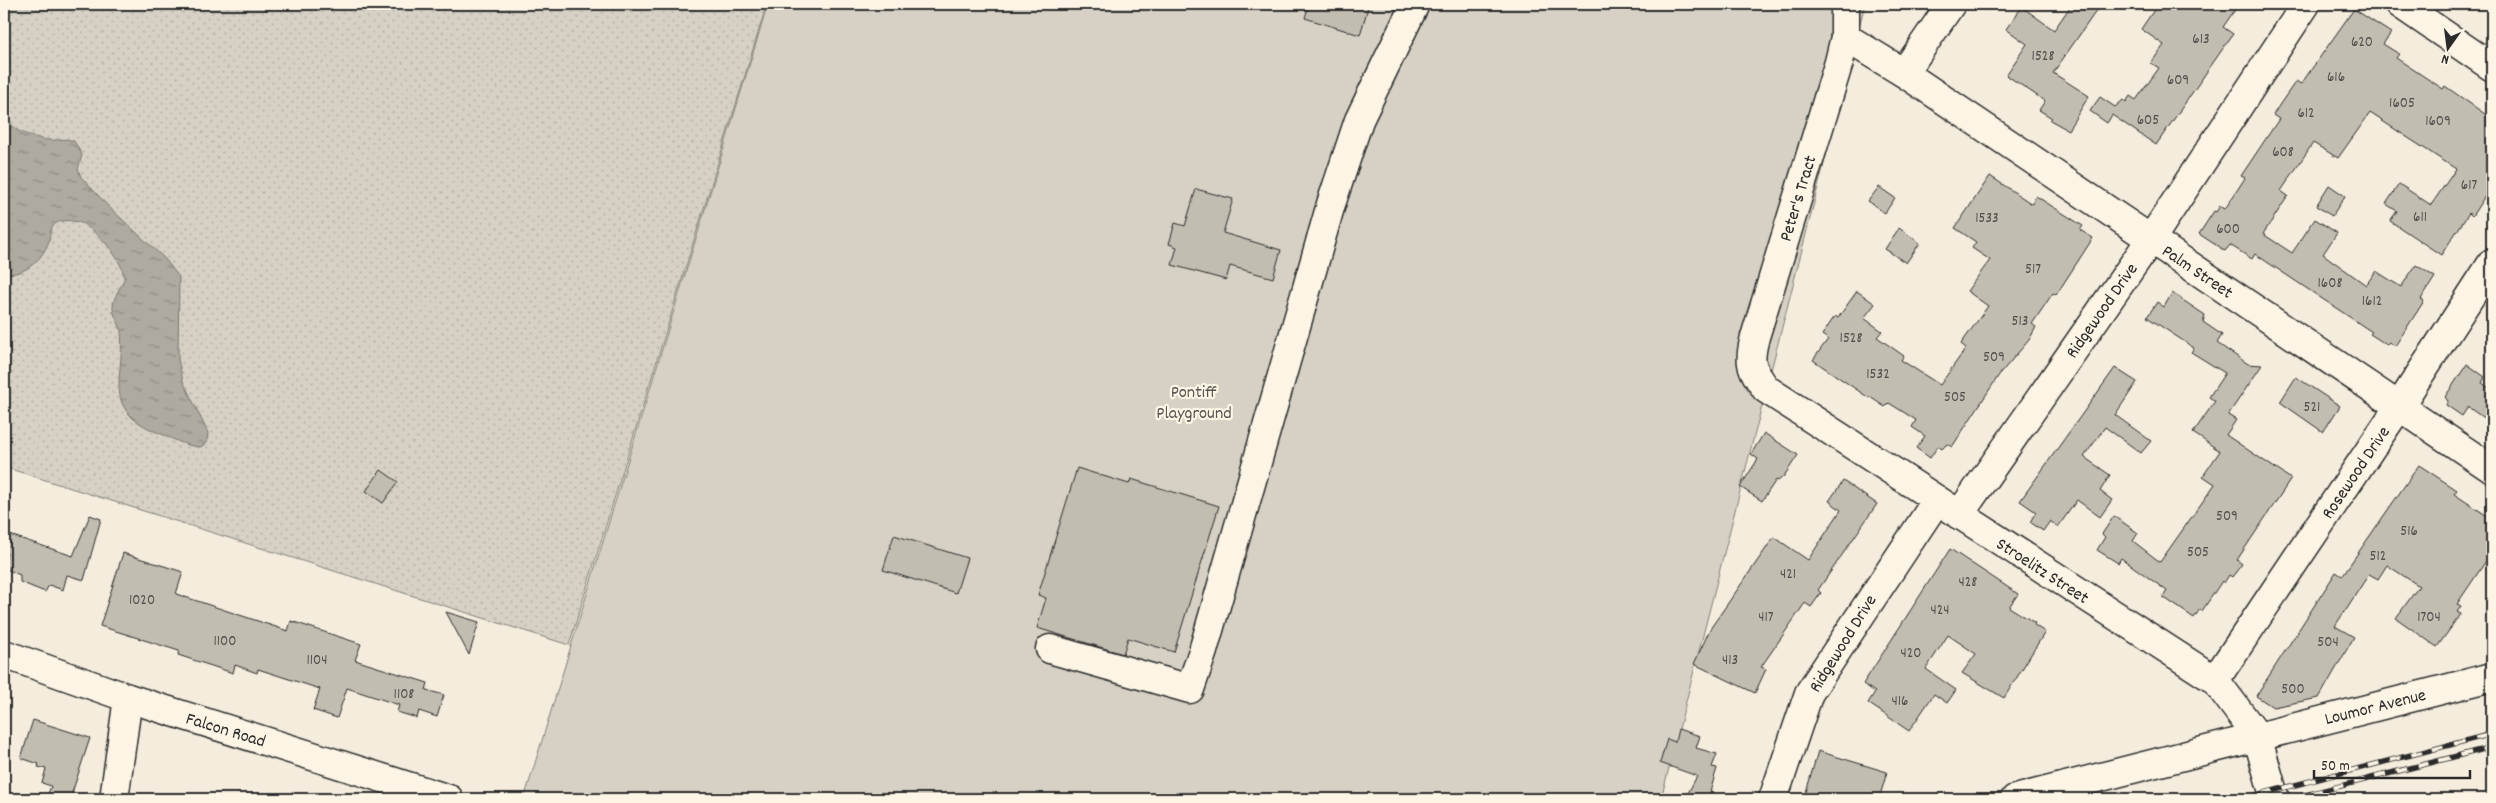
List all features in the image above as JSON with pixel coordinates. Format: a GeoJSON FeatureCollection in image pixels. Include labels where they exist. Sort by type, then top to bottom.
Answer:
{"type":"FeatureCollection","features":[{"type":"Feature","properties":{"kind":"street"},"geometry":{"type":"LineString","coordinates":[[1050,649],[1190,688],[1203,651],[1331,204],[1356,129],[1415,4]]}},
{"type":"Feature","properties":{"kind":"street","name":"Peter's Tract"},"geometry":{"type":"LineString","coordinates":[[1766,388],[1750,365],[1750,354],[1845,37],[1845,4]]}},
{"type":"Feature","properties":{"kind":"street"},"geometry":{"type":"LineString","coordinates":[[1904,73],[1951,4]]}},
{"type":"Feature","properties":{"kind":"street","name":"Ridgewood Drive"},"geometry":{"type":"LineString","coordinates":[[1773,799],[1809,693],[2151,238],[2306,4]]}},
{"type":"Feature","properties":{"kind":"street"},"geometry":{"type":"LineString","coordinates":[[2400,4],[2492,67]]}},
{"type":"Feature","properties":{"kind":"street","name":"Palm Street"},"geometry":{"type":"LineString","coordinates":[[1845,37],[1904,73],[2151,238],[2398,408],[2492,469]]}},
{"type":"Feature","properties":{"kind":"street","name":"Rosewood Drive"},"geometry":{"type":"LineString","coordinates":[[2215,680],[2398,408],[2492,263]]}},
{"type":"Feature","properties":{"kind":"street","name":"Stroelitz Street"},"geometry":{"type":"LineString","coordinates":[[1766,388],[2215,680],[2257,736],[2273,795]]}},
{"type":"Feature","properties":{"kind":"street","name":"Falcon Road"},"geometry":{"type":"LineString","coordinates":[[4,654],[128,698],[449,799]]}},
{"type":"Feature","properties":{"kind":"street","name":"Loumor Avenue"},"geometry":{"type":"LineString","coordinates":[[2015,799],[2492,677]]}},
{"type":"Feature","properties":{"kind":"street"},"geometry":{"type":"LineString","coordinates":[[114,799],[128,698]]}},
{"type":"Feature","properties":{"kind":"green space"},"geometry":{"type":"Polygon","coordinates":[[[4,4],[767,4],[569,645],[4,467],[4,4]]]}},
{"type":"Feature","properties":{"kind":"green space","name":"Pontiff Playground"},"geometry":{"type":"Polygon","coordinates":[[[768,4],[1865,4],[1661,799],[524,799],[768,4]]]}},
{"type":"Feature","properties":{"kind":"water"},"geometry":{"type":"Polygon","coordinates":[[[4,94],[9,121],[16,129],[22,133],[43,139],[74,141],[82,155],[78,169],[81,177],[108,206],[165,259],[179,277],[178,359],[183,381],[208,433],[207,442],[201,447],[179,442],[141,424],[129,414],[122,403],[119,391],[121,331],[113,306],[124,279],[123,272],[114,254],[100,237],[78,222],[58,222],[52,227],[46,248],[32,265],[19,272],[4,274],[4,94]]]}},
{"type":"Feature","properties":{"kind":"building"},"geometry":{"type":"Polygon","coordinates":[[[1309,4],[1369,4],[1360,35],[1305,18],[1309,4]]]}},
{"type":"Feature","properties":{"kind":"building"},"geometry":{"type":"Polygon","coordinates":[[[2072,4],[2101,4],[2053,73],[2089,96],[2068,130],[2050,120],[2052,118],[2039,110],[2045,101],[2006,75],[2027,44],[2006,29],[2022,7],[2054,30],[2072,4]]]}},
{"type":"Feature","properties":{"kind":"building"},"geometry":{"type":"Polygon","coordinates":[[[2158,4],[2239,4],[2223,27],[2233,34],[2156,145],[2112,115],[2107,123],[2090,111],[2100,97],[2115,107],[2123,100],[2126,102],[2130,96],[2136,100],[2159,68],[2151,63],[2164,45],[2141,29],[2158,4]]]}},
{"type":"Feature","properties":{"kind":"building"},"geometry":{"type":"Polygon","coordinates":[[[2354,9],[2391,33],[2383,44],[2399,54],[2396,58],[2443,89],[2445,86],[2492,119],[2492,185],[2472,216],[2469,213],[2441,255],[2390,221],[2397,211],[2386,204],[2399,184],[2431,205],[2456,169],[2370,113],[2338,158],[2313,143],[2281,191],[2288,196],[2263,234],[2292,253],[2315,219],[2337,233],[2323,254],[2366,285],[2376,271],[2401,287],[2416,265],[2435,277],[2421,299],[2424,301],[2395,346],[2389,342],[2387,345],[2370,334],[2372,332],[2255,254],[2252,259],[2230,245],[2225,251],[2199,234],[2214,211],[2216,212],[2220,206],[2225,209],[2245,178],[2241,176],[2279,119],[2273,115],[2280,104],[2296,81],[2301,84],[2354,9]]]}},
{"type":"Feature","properties":{"kind":"building"},"geometry":{"type":"Polygon","coordinates":[[[1990,176],[2032,204],[2036,196],[2083,226],[2080,230],[2093,238],[2056,295],[2053,293],[2032,324],[2036,327],[2029,340],[1999,375],[1952,447],[1947,444],[1942,449],[1938,446],[1930,458],[1916,448],[1925,436],[1912,427],[1916,420],[1889,403],[1885,407],[1869,398],[1813,360],[1828,339],[1822,335],[1835,316],[1838,318],[1857,291],[1875,304],[1864,318],[1882,331],[1877,337],[1904,356],[1901,360],[1940,385],[1966,348],[1961,344],[1988,306],[1967,291],[1990,260],[1972,248],[1976,242],[1955,228],[1990,176]]]}},
{"type":"Feature","properties":{"kind":"building"},"geometry":{"type":"Polygon","coordinates":[[[2329,185],[2345,196],[2332,216],[2316,206],[2329,185]]]}},
{"type":"Feature","properties":{"kind":"building"},"geometry":{"type":"Polygon","coordinates":[[[1879,187],[1895,198],[1885,213],[1868,201],[1879,187]]]}},
{"type":"Feature","properties":{"kind":"building"},"geometry":{"type":"Polygon","coordinates":[[[1196,189],[1233,199],[1223,233],[1281,250],[1273,278],[1230,266],[1226,280],[1172,265],[1177,247],[1169,244],[1175,223],[1185,226],[1196,189]]]}},
{"type":"Feature","properties":{"kind":"building"},"geometry":{"type":"Polygon","coordinates":[[[1899,228],[1920,243],[1906,263],[1885,249],[1899,228]]]}},
{"type":"Feature","properties":{"kind":"building"},"geometry":{"type":"Polygon","coordinates":[[[2172,293],[2205,315],[2203,322],[2222,335],[2217,343],[2248,364],[2262,365],[2228,415],[2236,420],[2226,435],[2291,479],[2237,560],[2242,564],[2232,577],[2229,575],[2224,583],[2222,581],[2202,611],[2200,609],[2194,618],[2163,597],[2167,591],[2121,558],[2118,563],[2097,550],[2105,537],[2102,534],[2114,516],[2138,533],[2133,541],[2160,562],[2215,484],[2203,476],[2220,451],[2193,433],[2215,401],[2209,397],[2225,373],[2191,352],[2194,348],[2147,317],[2157,302],[2164,307],[2172,293]]]}},
{"type":"Feature","properties":{"kind":"building"},"geometry":{"type":"Polygon","coordinates":[[[2467,364],[2485,377],[2482,383],[2492,390],[2492,424],[2468,407],[2462,416],[2446,405],[2448,401],[2445,397],[2467,364]]]}},
{"type":"Feature","properties":{"kind":"building"},"geometry":{"type":"Polygon","coordinates":[[[2115,368],[2137,382],[2115,415],[2151,441],[2141,453],[2105,427],[2084,457],[2110,475],[2100,491],[2112,500],[2100,517],[2077,500],[2058,527],[2050,521],[2043,531],[2030,522],[2036,512],[2020,501],[2115,368]]]}},
{"type":"Feature","properties":{"kind":"building"},"geometry":{"type":"Polygon","coordinates":[[[2296,377],[2340,406],[2323,432],[2280,402],[2296,377]]]}},
{"type":"Feature","properties":{"kind":"building"},"geometry":{"type":"Polygon","coordinates":[[[1764,433],[1798,455],[1784,476],[1778,481],[1776,480],[1762,501],[1740,487],[1758,459],[1751,454],[1764,433]]]}},
{"type":"Feature","properties":{"kind":"building"},"geometry":{"type":"Polygon","coordinates":[[[2419,465],[2457,490],[2454,494],[2492,519],[2492,552],[2457,604],[2461,606],[2457,612],[2461,614],[2437,647],[2396,618],[2419,586],[2387,565],[2378,579],[2369,574],[2335,626],[2354,637],[2319,698],[2273,707],[2256,696],[2336,572],[2342,576],[2419,465]]]}},
{"type":"Feature","properties":{"kind":"building"},"geometry":{"type":"Polygon","coordinates":[[[1077,468],[1129,484],[1131,479],[1219,506],[1174,652],[1128,638],[1123,654],[1037,628],[1046,598],[1038,595],[1077,468]]]}},
{"type":"Feature","properties":{"kind":"building"},"geometry":{"type":"Polygon","coordinates":[[[381,470],[398,482],[383,503],[366,491],[381,470]]]}},
{"type":"Feature","properties":{"kind":"building"},"geometry":{"type":"Polygon","coordinates":[[[1843,481],[1877,504],[1818,590],[1821,593],[1811,607],[1805,603],[1761,667],[1766,669],[1755,693],[1694,664],[1710,629],[1774,537],[1808,560],[1841,510],[1829,501],[1843,481]]]}},
{"type":"Feature","properties":{"kind":"building"},"geometry":{"type":"Polygon","coordinates":[[[90,515],[101,519],[84,580],[67,575],[63,590],[49,585],[45,592],[20,582],[20,575],[4,568],[7,553],[4,552],[4,533],[73,556],[90,515]]]}},
{"type":"Feature","properties":{"kind":"building"},"geometry":{"type":"Polygon","coordinates":[[[894,535],[967,558],[956,593],[883,570],[894,535]]]}},
{"type":"Feature","properties":{"kind":"building"},"geometry":{"type":"Polygon","coordinates":[[[1950,549],[2018,594],[2009,607],[2035,623],[2034,625],[2045,632],[2004,698],[1962,673],[1976,654],[1948,635],[1926,669],[1956,690],[1947,703],[1934,694],[1909,731],[1868,703],[1875,692],[1863,684],[1950,549]]]}},
{"type":"Feature","properties":{"kind":"building"},"geometry":{"type":"Polygon","coordinates":[[[123,553],[183,572],[176,594],[288,631],[291,621],[361,644],[355,660],[428,683],[426,690],[444,695],[437,717],[419,711],[417,718],[397,712],[399,705],[347,688],[337,718],[313,710],[320,689],[258,669],[257,673],[235,665],[233,673],[178,655],[179,651],[100,626],[123,553]]]}},
{"type":"Feature","properties":{"kind":"building"},"geometry":{"type":"Polygon","coordinates":[[[446,612],[479,622],[469,655],[446,612]]]}},
{"type":"Feature","properties":{"kind":"building"},"geometry":{"type":"Polygon","coordinates":[[[33,720],[90,738],[70,799],[46,799],[51,786],[42,783],[46,769],[38,767],[39,764],[21,758],[33,720]]]}},
{"type":"Feature","properties":{"kind":"building"},"geometry":{"type":"Polygon","coordinates":[[[1678,729],[1700,736],[1696,748],[1717,754],[1712,767],[1717,768],[1708,799],[1685,799],[1697,776],[1660,763],[1667,739],[1675,742],[1678,729]]]}},
{"type":"Feature","properties":{"kind":"building"},"geometry":{"type":"Polygon","coordinates":[[[1818,751],[1887,772],[1879,799],[1804,799],[1818,751]]]}},
{"type":"Feature","properties":{"kind":"railway"},"geometry":{"type":"LineString","coordinates":[[2241,799],[2492,734]]}},
{"type":"Feature","properties":{"kind":"railway"},"geometry":{"type":"LineString","coordinates":[[2290,799],[2492,747]]}}]}
